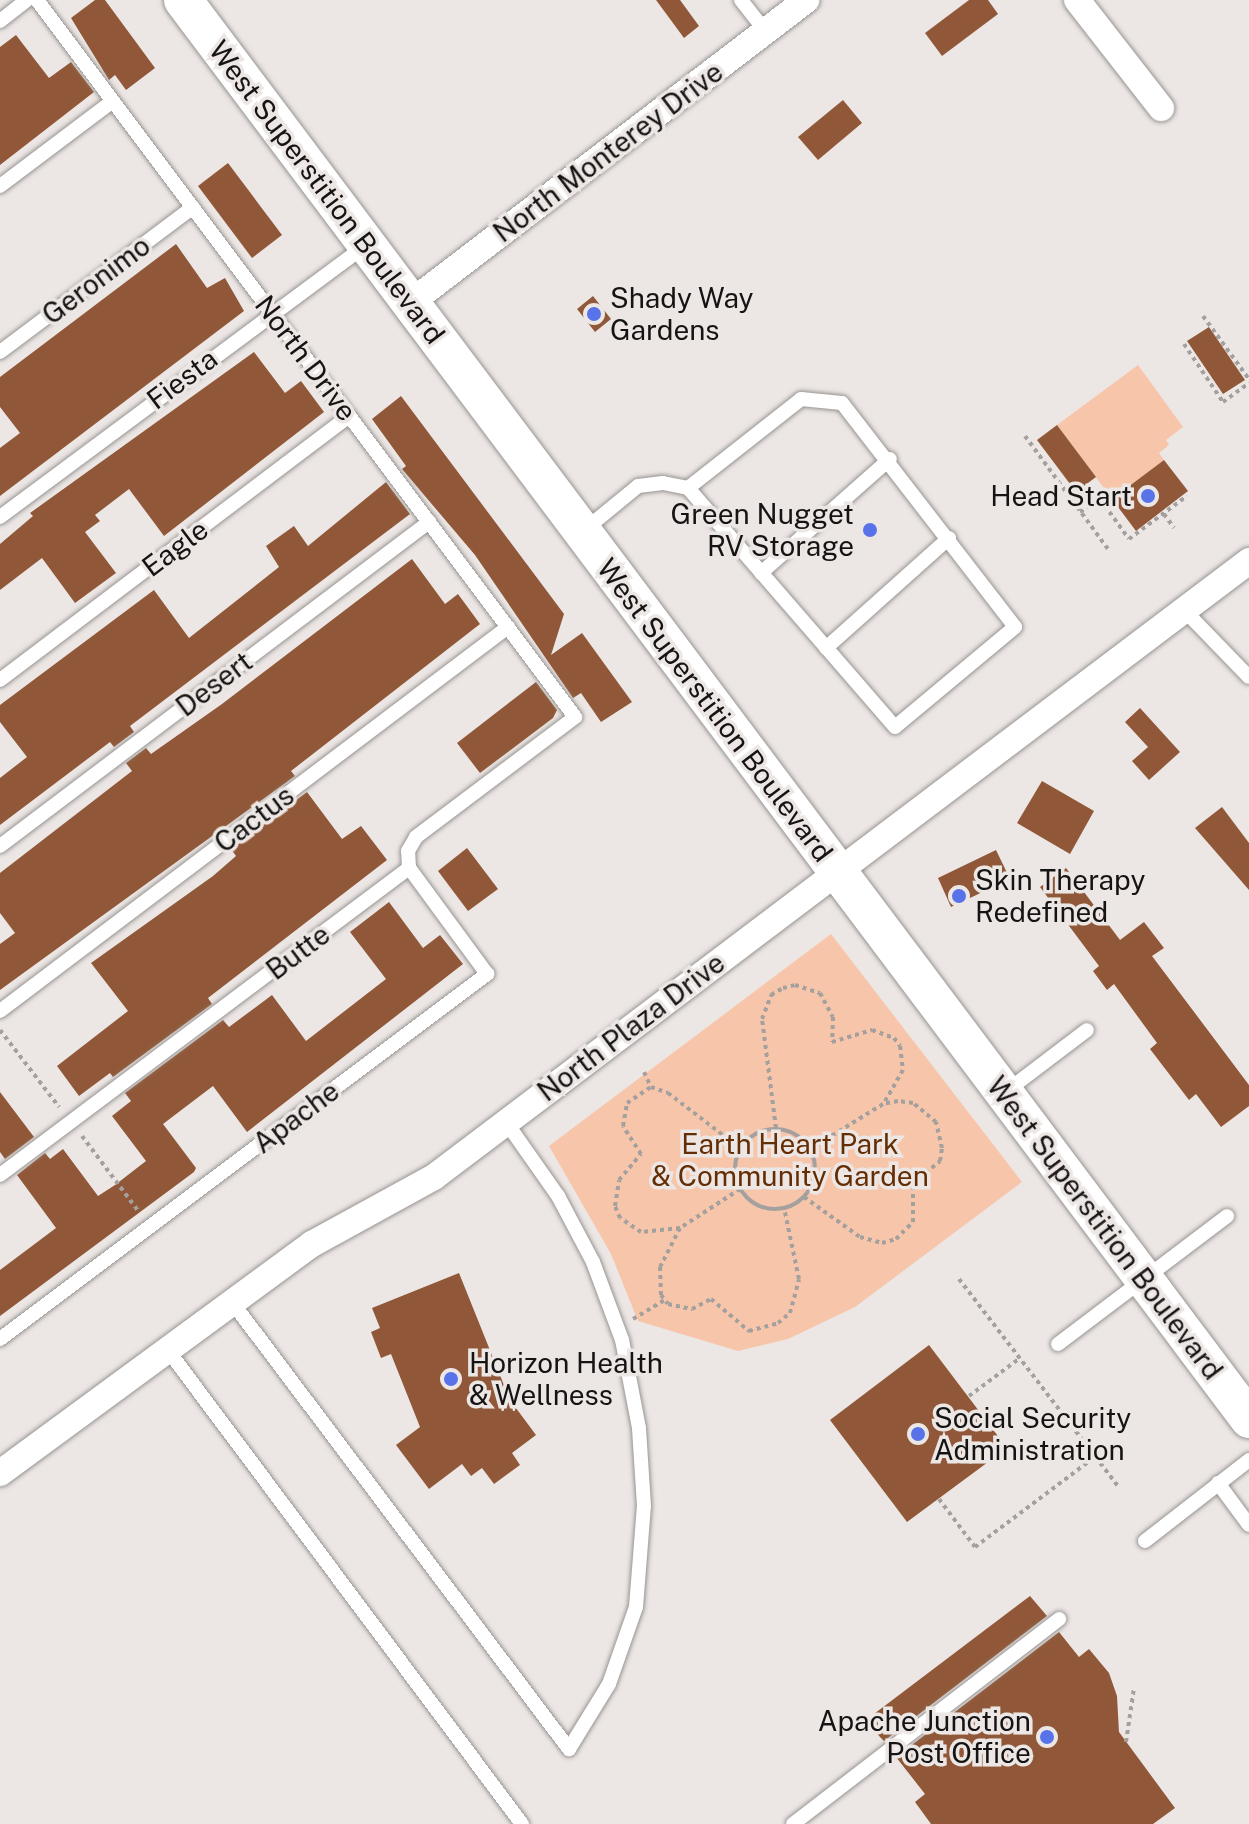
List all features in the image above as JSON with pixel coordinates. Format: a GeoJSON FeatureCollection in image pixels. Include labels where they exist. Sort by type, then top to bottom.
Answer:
{"type":"FeatureCollection","features":[{"type":"Feature","properties":{"kind":"main road","name":"West Superstition Boulevard"},"geometry":{"type":"LineString","coordinates":[[183,0],[1249,1419]]}},
{"type":"Feature","properties":{"kind":"street","name":"North Monterey Drive"},"geometry":{"type":"LineString","coordinates":[[410,303],[806,0]]}},
{"type":"Feature","properties":{"kind":"street"},"geometry":{"type":"LineString","coordinates":[[1077,0],[1161,108]]}},
{"type":"Feature","properties":{"kind":"street","name":"North Plaza Drive"},"geometry":{"type":"LineString","coordinates":[[0,1473],[312,1244],[434,1177],[1249,561]]}},
{"type":"Feature","properties":{"kind":"lane"},"geometry":{"type":"LineString","coordinates":[[0,21],[27,0]]}},
{"type":"Feature","properties":{"kind":"lane","name":"North Drive"},"geometry":{"type":"LineString","coordinates":[[37,0],[575,717],[416,837],[408,851],[409,868]]}},
{"type":"Feature","properties":{"kind":"lane"},"geometry":{"type":"LineString","coordinates":[[741,0],[765,31]]}},
{"type":"Feature","properties":{"kind":"lane"},"geometry":{"type":"LineString","coordinates":[[0,186],[113,101]]}},
{"type":"Feature","properties":{"kind":"lane","name":"Geronimo"},"geometry":{"type":"LineString","coordinates":[[0,352],[193,207]]}},
{"type":"Feature","properties":{"kind":"lane","name":"Fiesta"},"geometry":{"type":"LineString","coordinates":[[0,517],[366,245]]}},
{"type":"Feature","properties":{"kind":"lane"},"geometry":{"type":"LineString","coordinates":[[582,532],[638,486],[663,483],[688,488],[895,727],[1015,627],[890,459],[842,403],[801,399],[688,488]]}},
{"type":"Feature","properties":{"kind":"lane","name":"Eagle"},"geometry":{"type":"LineString","coordinates":[[0,680],[349,416]]}},
{"type":"Feature","properties":{"kind":"lane"},"geometry":{"type":"LineString","coordinates":[[761,573],[890,459]]}},
{"type":"Feature","properties":{"kind":"lane","name":"Desert"},"geometry":{"type":"LineString","coordinates":[[0,846],[429,522]]}},
{"type":"Feature","properties":{"kind":"lane"},"geometry":{"type":"LineString","coordinates":[[826,648],[949,538]]}},
{"type":"Feature","properties":{"kind":"lane"},"geometry":{"type":"LineString","coordinates":[[1184,610],[1249,677]]}},
{"type":"Feature","properties":{"kind":"lane","name":"Cactus"},"geometry":{"type":"LineString","coordinates":[[0,1011],[508,627]]}},
{"type":"Feature","properties":{"kind":"lane","name":"Butte"},"geometry":{"type":"LineString","coordinates":[[0,1175],[409,868]]}},
{"type":"Feature","properties":{"kind":"lane","name":"Apache"},"geometry":{"type":"LineString","coordinates":[[0,1339],[487,974],[409,868]]}},
{"type":"Feature","properties":{"kind":"lane"},"geometry":{"type":"LineString","coordinates":[[1003,1093],[1087,1030]]}},
{"type":"Feature","properties":{"kind":"lane"},"geometry":{"type":"LineString","coordinates":[[232,1302],[569,1749],[609,1684],[636,1607],[644,1506],[639,1428],[617,1326],[558,1196],[506,1122]]}},
{"type":"Feature","properties":{"kind":"lane"},"geometry":{"type":"LineString","coordinates":[[1058,1344],[1227,1216]]}},
{"type":"Feature","properties":{"kind":"lane"},"geometry":{"type":"LineString","coordinates":[[167,1349],[522,1824]]}},
{"type":"Feature","properties":{"kind":"lane"},"geometry":{"type":"LineString","coordinates":[[1145,1541],[1249,1460]]}},
{"type":"Feature","properties":{"kind":"lane"},"geometry":{"type":"LineString","coordinates":[[1218,1483],[1249,1525]]}},
{"type":"Feature","properties":{"kind":"lane"},"geometry":{"type":"LineString","coordinates":[[793,1824],[1059,1619]]}},
{"type":"Feature","properties":{"kind":"path"},"geometry":{"type":"LineString","coordinates":[[1184,344],[1223,402],[1249,381],[1203,316]]}},
{"type":"Feature","properties":{"kind":"path"},"geometry":{"type":"LineString","coordinates":[[1025,436],[1108,549]]}},
{"type":"Feature","properties":{"kind":"path"},"geometry":{"type":"LineString","coordinates":[[1080,512],[1100,499],[1129,539],[1187,496]]}},
{"type":"Feature","properties":{"kind":"path"},"geometry":{"type":"LineString","coordinates":[[1163,514],[1174,528]]}},
{"type":"Feature","properties":{"kind":"path"},"geometry":{"type":"LineString","coordinates":[[776,1128],[762,1019],[771,995],[795,985],[820,993],[833,1017],[832,1042],[872,1030],[894,1038],[900,1046],[903,1070],[883,1104],[810,1149]]}},
{"type":"Feature","properties":{"kind":"path"},"geometry":{"type":"LineString","coordinates":[[644,1072],[651,1087],[668,1093],[740,1148]]}},
{"type":"Feature","properties":{"kind":"path"},"geometry":{"type":"LineString","coordinates":[[651,1087],[635,1095],[623,1114],[626,1135],[641,1154],[619,1180],[615,1206],[620,1218],[641,1232],[680,1228],[740,1189]]}},
{"type":"Feature","properties":{"kind":"path"},"geometry":{"type":"LineString","coordinates":[[804,1197],[872,1242],[896,1239],[908,1229],[917,1211],[913,1183],[940,1161],[941,1133],[936,1122],[913,1103],[883,1104]]}},
{"type":"Feature","properties":{"kind":"path"},"geometry":{"type":"LineString","coordinates":[[776,1128],[795,1134],[810,1149],[815,1169],[804,1197],[784,1208],[764,1207],[740,1189],[734,1168],[740,1148],[755,1133],[776,1128]]}},
{"type":"Feature","properties":{"kind":"path"},"geometry":{"type":"LineString","coordinates":[[617,1326],[665,1300],[692,1309],[717,1300],[749,1331],[778,1323],[790,1313],[799,1279],[784,1208]]}},
{"type":"Feature","properties":{"kind":"path"},"geometry":{"type":"LineString","coordinates":[[665,1300],[660,1267],[680,1228]]}},
{"type":"Feature","properties":{"kind":"path"},"geometry":{"type":"LineString","coordinates":[[959,1279],[1118,1486]]}},
{"type":"Feature","properties":{"kind":"path"},"geometry":{"type":"LineString","coordinates":[[969,1396],[1020,1358]]}},
{"type":"Feature","properties":{"kind":"path"},"geometry":{"type":"LineString","coordinates":[[939,1499],[975,1547],[1095,1457]]}},
{"type":"Feature","properties":{"kind":"path"},"geometry":{"type":"LineString","coordinates":[[1126,1742],[1134,1688]]}},
{"type":"Feature","properties":{"kind":"green space"},"geometry":{"type":"Polygon","coordinates":[[[1138,365],[1183,427],[1166,440],[1169,445],[1159,453],[1164,460],[1112,499],[1057,425],[1138,365]]]}},
{"type":"Feature","properties":{"kind":"green space","name":"Earth Heart Park & Community Garden"},"geometry":{"type":"Polygon","coordinates":[[[831,934],[1022,1182],[855,1307],[788,1339],[738,1351],[638,1321],[611,1254],[549,1146],[831,934]]]}},
{"type":"Feature","properties":{"kind":"building"},"geometry":{"type":"Polygon","coordinates":[[[95,0],[105,0],[155,68],[126,90],[115,75],[109,80],[71,18],[95,0]]]}},
{"type":"Feature","properties":{"kind":"building"},"geometry":{"type":"Polygon","coordinates":[[[656,0],[680,0],[699,26],[684,38],[656,0]]]}},
{"type":"Feature","properties":{"kind":"building"},"geometry":{"type":"Polygon","coordinates":[[[969,0],[988,0],[998,14],[942,56],[925,33],[969,0]]]}},
{"type":"Feature","properties":{"kind":"building"},"geometry":{"type":"Polygon","coordinates":[[[16,35],[49,78],[71,62],[94,92],[0,165],[0,47],[16,35]]]}},
{"type":"Feature","properties":{"kind":"building"},"geometry":{"type":"Polygon","coordinates":[[[843,100],[862,123],[818,160],[798,137],[843,100]]]}},
{"type":"Feature","properties":{"kind":"building"},"geometry":{"type":"Polygon","coordinates":[[[228,163],[282,235],[252,258],[198,186],[228,163]]]}},
{"type":"Feature","properties":{"kind":"building"},"geometry":{"type":"Polygon","coordinates":[[[176,244],[207,288],[225,278],[244,311],[0,496],[0,448],[20,433],[0,407],[0,377],[176,244]]]}},
{"type":"Feature","properties":{"kind":"building","name":"Shady Way Gardens"},"geometry":{"type":"Polygon","coordinates":[[[593,296],[611,319],[595,332],[577,309],[593,296]]]}},
{"type":"Feature","properties":{"kind":"building"},"geometry":{"type":"Polygon","coordinates":[[[1209,327],[1245,380],[1223,394],[1187,341],[1209,327]]]}},
{"type":"Feature","properties":{"kind":"building"},"geometry":{"type":"Polygon","coordinates":[[[254,352],[285,393],[301,381],[324,412],[164,536],[129,489],[95,515],[100,521],[85,532],[116,573],[75,603],[42,558],[0,590],[0,544],[33,516],[30,513],[254,352]]]}},
{"type":"Feature","properties":{"kind":"building"},"geometry":{"type":"Polygon","coordinates":[[[401,396],[564,614],[551,655],[582,633],[632,702],[601,722],[581,693],[573,698],[475,555],[402,469],[406,466],[372,419],[401,396]]]}},
{"type":"Feature","properties":{"kind":"building"},"geometry":{"type":"Polygon","coordinates":[[[1057,425],[1096,477],[1076,492],[1037,440],[1057,425]]]}},
{"type":"Feature","properties":{"kind":"building","name":"Head Start"},"geometry":{"type":"Polygon","coordinates":[[[1164,460],[1188,491],[1136,531],[1112,499],[1164,460]]]}},
{"type":"Feature","properties":{"kind":"building"},"geometry":{"type":"Polygon","coordinates":[[[386,482],[410,514],[130,726],[134,732],[114,747],[110,742],[0,825],[0,778],[27,757],[0,722],[0,705],[154,590],[189,638],[279,567],[266,546],[294,526],[308,546],[386,482]]]}},
{"type":"Feature","properties":{"kind":"building"},"geometry":{"type":"Polygon","coordinates":[[[412,559],[445,604],[458,594],[480,624],[291,771],[295,776],[0,990],[0,944],[15,933],[0,913],[0,873],[132,771],[126,763],[146,748],[151,754],[222,704],[412,559]]]}},
{"type":"Feature","properties":{"kind":"building"},"geometry":{"type":"Polygon","coordinates":[[[536,682],[557,710],[553,718],[480,773],[457,743],[536,682]]]}},
{"type":"Feature","properties":{"kind":"building"},"geometry":{"type":"Polygon","coordinates":[[[1140,708],[1180,752],[1149,780],[1132,761],[1148,747],[1125,722],[1140,708]]]}},
{"type":"Feature","properties":{"kind":"building"},"geometry":{"type":"Polygon","coordinates":[[[1042,781],[1094,811],[1070,854],[1017,823],[1042,781]]]}},
{"type":"Feature","properties":{"kind":"building"},"geometry":{"type":"Polygon","coordinates":[[[307,792],[342,839],[361,826],[387,860],[208,998],[212,1004],[113,1077],[110,1073],[79,1096],[57,1066],[128,1011],[91,963],[213,876],[236,856],[231,849],[307,792]]]}},
{"type":"Feature","properties":{"kind":"building"},"geometry":{"type":"Polygon","coordinates":[[[1222,807],[1249,843],[1249,890],[1195,828],[1222,807]]]}},
{"type":"Feature","properties":{"kind":"building"},"geometry":{"type":"Polygon","coordinates":[[[467,848],[498,889],[468,911],[438,871],[467,848]]]}},
{"type":"Feature","properties":{"kind":"building"},"geometry":{"type":"Polygon","coordinates":[[[996,850],[1010,879],[951,907],[938,878],[996,850]]]}},
{"type":"Feature","properties":{"kind":"building"},"geometry":{"type":"Polygon","coordinates":[[[1066,868],[1120,940],[1144,922],[1164,948],[1152,956],[1249,1085],[1249,1106],[1221,1127],[1196,1094],[1189,1100],[1150,1049],[1157,1043],[1114,984],[1107,990],[1093,971],[1099,966],[1040,887],[1066,868]]]}},
{"type":"Feature","properties":{"kind":"building"},"geometry":{"type":"Polygon","coordinates":[[[389,902],[423,948],[440,935],[463,964],[247,1132],[213,1086],[163,1124],[196,1168],[194,1172],[0,1316],[0,1270],[56,1228],[17,1175],[45,1153],[50,1159],[63,1149],[98,1196],[115,1185],[146,1161],[112,1116],[131,1101],[125,1093],[223,1020],[229,1027],[272,995],[306,1041],[386,979],[350,932],[389,902]]]}},
{"type":"Feature","properties":{"kind":"building"},"geometry":{"type":"Polygon","coordinates":[[[0,1092],[34,1137],[5,1159],[0,1152],[0,1092]]]}},
{"type":"Feature","properties":{"kind":"building","name":"Horizon Health & Wellness"},"geometry":{"type":"Polygon","coordinates":[[[459,1273],[510,1400],[536,1435],[512,1453],[520,1465],[494,1484],[482,1468],[471,1476],[462,1464],[429,1489],[396,1445],[420,1427],[391,1354],[381,1358],[371,1332],[380,1328],[372,1308],[459,1273]]]}},
{"type":"Feature","properties":{"kind":"building","name":"Social Security Administration"},"geometry":{"type":"Polygon","coordinates":[[[929,1345],[1007,1448],[907,1522],[830,1420],[929,1345]]]}},
{"type":"Feature","properties":{"kind":"building"},"geometry":{"type":"Polygon","coordinates":[[[1030,1596],[1047,1616],[884,1741],[880,1737],[866,1720],[1030,1596]]]}},
{"type":"Feature","properties":{"kind":"building","name":"Apache Junction Post Office"},"geometry":{"type":"Polygon","coordinates":[[[1059,1632],[1079,1657],[1089,1649],[1109,1673],[1117,1696],[1119,1732],[1175,1808],[1153,1824],[931,1824],[915,1802],[925,1794],[896,1757],[1059,1632]]]}},
{"type":"Feature","properties":{"kind":"place","name":"Shady Way Gardens"},"geometry":{"type":"Point","coordinates":[594,314]}},
{"type":"Feature","properties":{"kind":"place","name":"Head Start"},"geometry":{"type":"Point","coordinates":[1148,496]}},
{"type":"Feature","properties":{"kind":"place","name":"Green Nugget RV Storage"},"geometry":{"type":"Point","coordinates":[870,530]}},
{"type":"Feature","properties":{"kind":"place","name":"Skin Therapy Redefined"},"geometry":{"type":"Point","coordinates":[959,896]}},
{"type":"Feature","properties":{"kind":"place","name":"Horizon Health & Wellness"},"geometry":{"type":"Point","coordinates":[451,1379]}},
{"type":"Feature","properties":{"kind":"place","name":"Social Security Administration"},"geometry":{"type":"Point","coordinates":[918,1434]}},
{"type":"Feature","properties":{"kind":"place","name":"Apache Junction Post Office"},"geometry":{"type":"Point","coordinates":[1047,1737]}}]}
